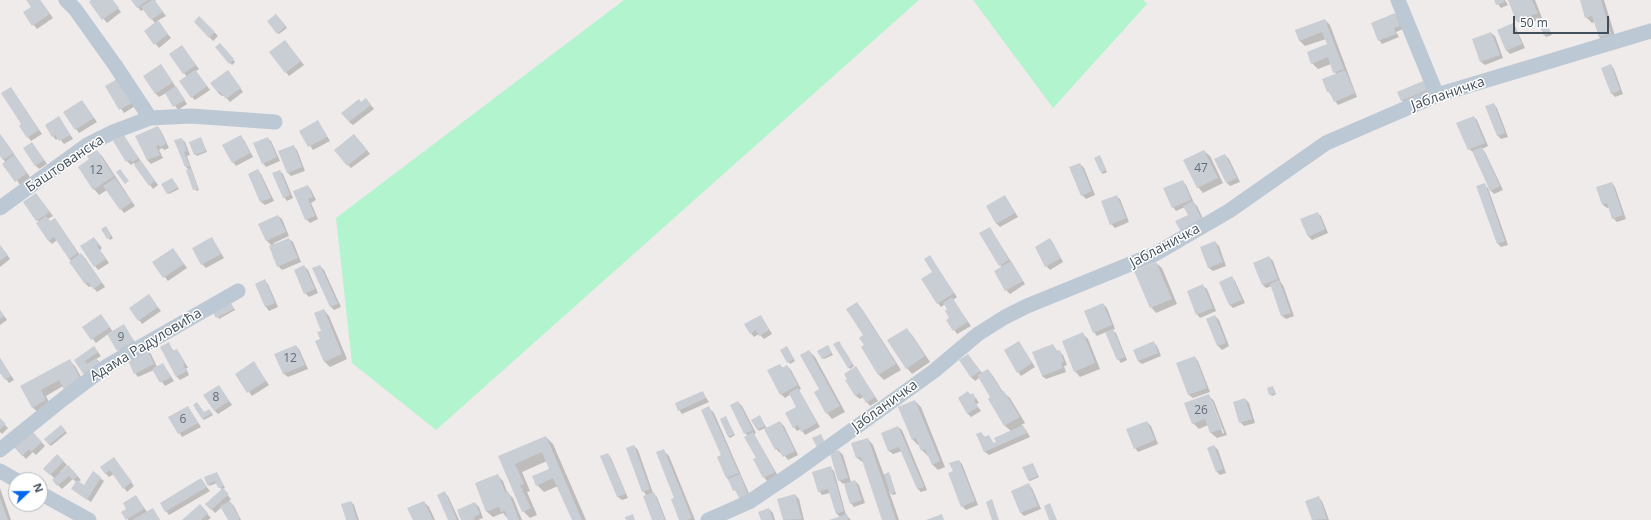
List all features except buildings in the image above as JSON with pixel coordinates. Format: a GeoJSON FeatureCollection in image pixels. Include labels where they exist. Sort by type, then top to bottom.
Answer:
{"type":"FeatureCollection","features":[{"type":"Feature","properties":{"kind":"street"},"geometry":{"type":"LineString","coordinates":[[66,0],[75,9],[115,65],[150,118]]}},
{"type":"Feature","properties":{"kind":"street"},"geometry":{"type":"LineString","coordinates":[[1398,0],[1437,94]]}},
{"type":"Feature","properties":{"kind":"street","name":"Јабланичка"},"geometry":{"type":"LineString","coordinates":[[708,520],[749,502],[798,469],[934,371],[978,334],[1005,317],[1027,306],[1155,254],[1229,211],[1326,143],[1437,94],[1651,31]]}},
{"type":"Feature","properties":{"kind":"street","name":"Баштованска"},"geometry":{"type":"LineString","coordinates":[[0,208],[87,145],[114,132],[150,118],[191,116],[275,122]]}},
{"type":"Feature","properties":{"kind":"street","name":"Адама Радуловића"},"geometry":{"type":"LineString","coordinates":[[0,450],[106,366],[238,291]]}},
{"type":"Feature","properties":{"kind":"street"},"geometry":{"type":"LineString","coordinates":[[48,497],[89,520]]}},
{"type":"Feature","properties":{"kind":"green space"},"geometry":{"type":"Polygon","coordinates":[[[624,0],[919,0],[436,430],[352,363],[336,218],[624,0]]]}},
{"type":"Feature","properties":{"kind":"green space"},"geometry":{"type":"Polygon","coordinates":[[[973,0],[1143,0],[1147,4],[1053,108],[973,0]]]}}]}
